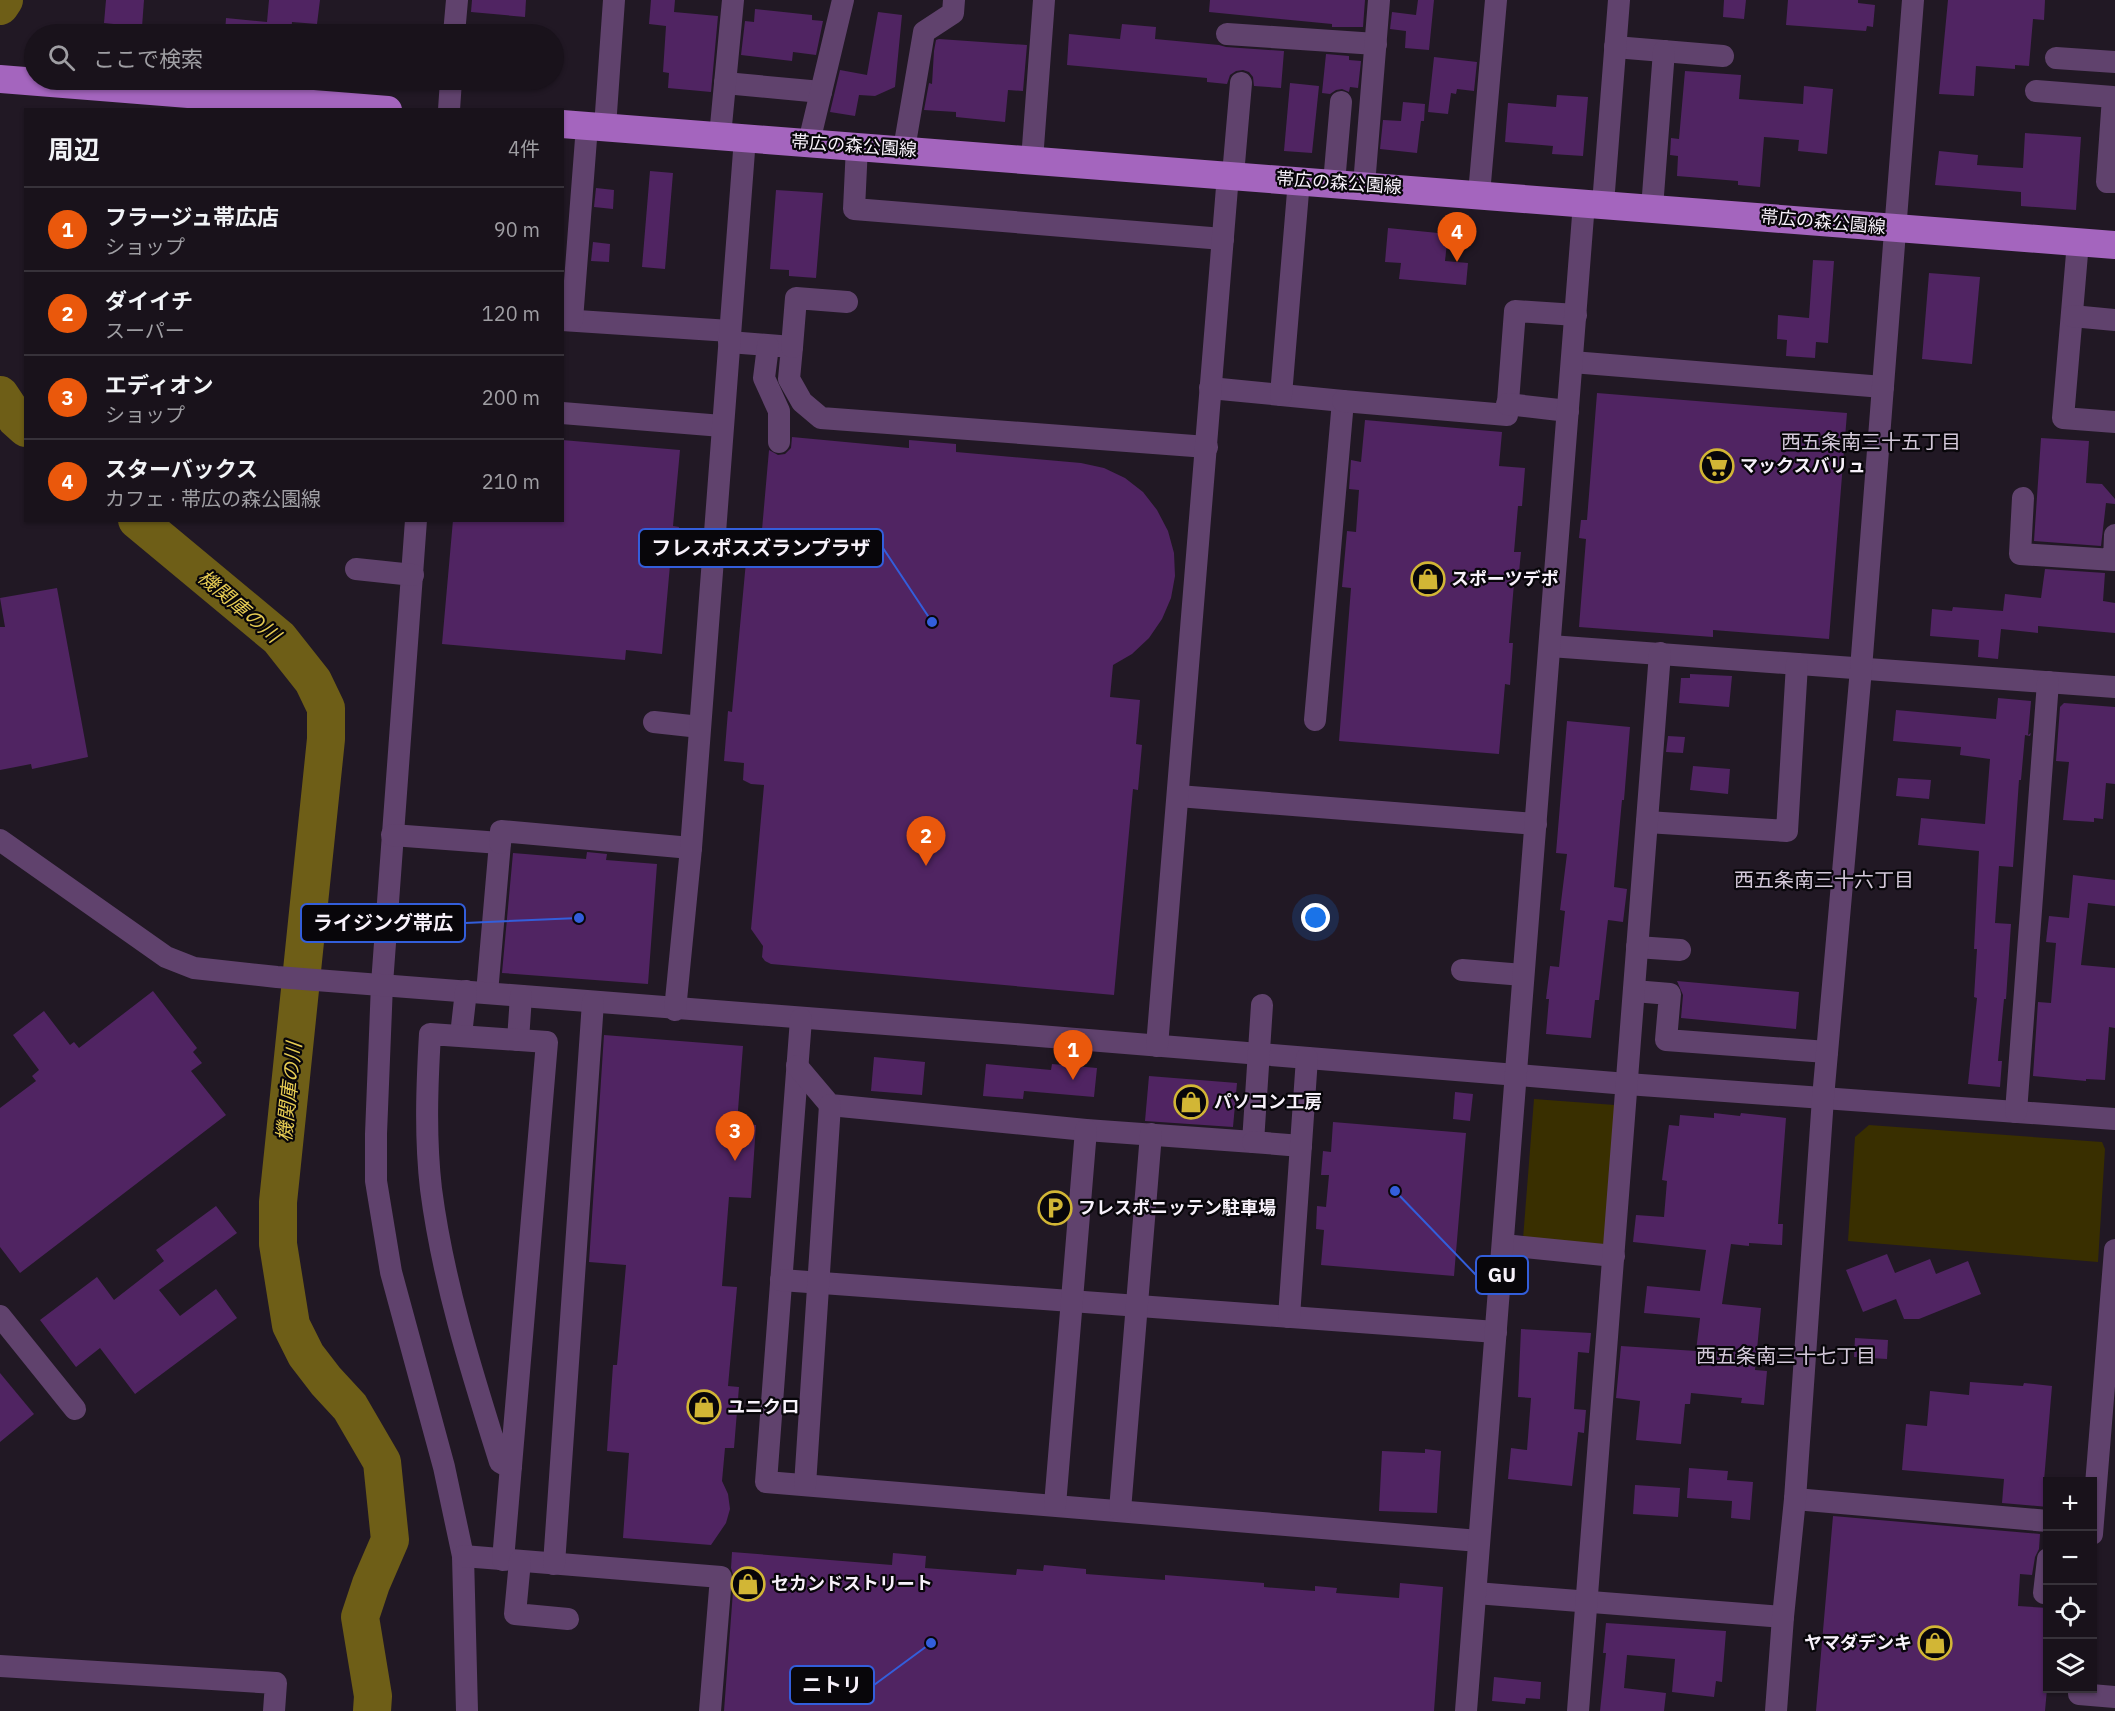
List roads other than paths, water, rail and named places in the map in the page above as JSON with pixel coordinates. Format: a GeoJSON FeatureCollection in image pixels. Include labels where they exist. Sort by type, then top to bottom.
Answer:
{"type":"FeatureCollection","features":[{"type":"Feature","properties":{"kind":"main road"},"geometry":{"type":"LineString","coordinates":[[130,90],[351,108]]}},
{"type":"Feature","properties":{"kind":"main road","name":"帯広の森公園線"},"geometry":{"type":"LineString","coordinates":[[585,126],[2115,245]]}},
{"type":"Feature","properties":{"kind":"street"},"geometry":{"type":"LineString","coordinates":[[455,24],[457,0]]}},
{"type":"Feature","properties":{"kind":"street"},"geometry":{"type":"LineString","coordinates":[[614,0],[585,126],[567,320],[729,337],[768,346],[792,347]]}},
{"type":"Feature","properties":{"kind":"street"},"geometry":{"type":"LineString","coordinates":[[675,1010],[691,848],[729,337],[733,137],[725,83],[733,0]]}},
{"type":"Feature","properties":{"kind":"street"},"geometry":{"type":"LineString","coordinates":[[809,142],[843,0]]}},
{"type":"Feature","properties":{"kind":"street"},"geometry":{"type":"LineString","coordinates":[[904,150],[924,32],[953,13],[954,0]]}},
{"type":"Feature","properties":{"kind":"street"},"geometry":{"type":"LineString","coordinates":[[1032,160],[1044,0]]}},
{"type":"Feature","properties":{"kind":"street"},"geometry":{"type":"LineString","coordinates":[[1364,185],[1379,0]]}},
{"type":"Feature","properties":{"kind":"street"},"geometry":{"type":"LineString","coordinates":[[1479,194],[1496,0]]}},
{"type":"Feature","properties":{"kind":"street"},"geometry":{"type":"LineString","coordinates":[[1466,1711],[1576,315],[1615,47],[1619,0]]}},
{"type":"Feature","properties":{"kind":"street"},"geometry":{"type":"LineString","coordinates":[[1776,1711],[1795,1499],[1823,1098],[1861,669],[1913,0]]}},
{"type":"Feature","properties":{"kind":"street"},"geometry":{"type":"LineString","coordinates":[[1227,34],[1376,44]]}},
{"type":"Feature","properties":{"kind":"street"},"geometry":{"type":"LineString","coordinates":[[1615,47],[1723,56]]}},
{"type":"Feature","properties":{"kind":"street"},"geometry":{"type":"LineString","coordinates":[[1652,208],[1664,51]]}},
{"type":"Feature","properties":{"kind":"street"},"geometry":{"type":"LineString","coordinates":[[2056,58],[2115,62]]}},
{"type":"Feature","properties":{"kind":"street"},"geometry":{"type":"LineString","coordinates":[[2115,68],[2107,182],[2115,182]]}},
{"type":"Feature","properties":{"kind":"street"},"geometry":{"type":"LineString","coordinates":[[725,83],[821,92]]}},
{"type":"Feature","properties":{"kind":"street"},"geometry":{"type":"LineString","coordinates":[[1157,1046],[1223,238],[1241,83]]}},
{"type":"Feature","properties":{"kind":"street"},"geometry":{"type":"LineString","coordinates":[[449,108],[450,90]]}},
{"type":"Feature","properties":{"kind":"street"},"geometry":{"type":"LineString","coordinates":[[2036,91],[2113,97]]}},
{"type":"Feature","properties":{"kind":"street"},"geometry":{"type":"LineString","coordinates":[[1334,183],[1341,102]]}},
{"type":"Feature","properties":{"kind":"street"},"geometry":{"type":"LineString","coordinates":[[857,146],[854,209],[1223,238]]}},
{"type":"Feature","properties":{"kind":"street"},"geometry":{"type":"LineString","coordinates":[[1281,395],[1299,180]]}},
{"type":"Feature","properties":{"kind":"street"},"geometry":{"type":"LineString","coordinates":[[2078,242],[2063,418],[2115,423]]}},
{"type":"Feature","properties":{"kind":"street"},"geometry":{"type":"LineString","coordinates":[[848,302],[795,298],[789,379],[802,402],[821,418],[1207,447]]}},
{"type":"Feature","properties":{"kind":"street"},"geometry":{"type":"LineString","coordinates":[[1210,388],[1507,415],[1515,311],[1576,315]]}},
{"type":"Feature","properties":{"kind":"street"},"geometry":{"type":"LineString","coordinates":[[2072,316],[2115,320]]}},
{"type":"Feature","properties":{"kind":"street"},"geometry":{"type":"LineString","coordinates":[[768,346],[764,378],[780,411],[779,442]]}},
{"type":"Feature","properties":{"kind":"street"},"geometry":{"type":"LineString","coordinates":[[1572,362],[1882,387]]}},
{"type":"Feature","properties":{"kind":"street"},"geometry":{"type":"LineString","coordinates":[[1315,720],[1343,401]]}},
{"type":"Feature","properties":{"kind":"street"},"geometry":{"type":"LineString","coordinates":[[1507,404],[1568,411]]}},
{"type":"Feature","properties":{"kind":"street"},"geometry":{"type":"LineString","coordinates":[[564,413],[722,426]]}},
{"type":"Feature","properties":{"kind":"street"},"geometry":{"type":"LineString","coordinates":[[2023,498],[2020,554],[2114,560],[2115,535]]}},
{"type":"Feature","properties":{"kind":"street"},"geometry":{"type":"LineString","coordinates":[[416,522],[382,984],[376,1181],[391,1272],[444,1467],[464,1556],[467,1711]]}},
{"type":"Feature","properties":{"kind":"street"},"geometry":{"type":"LineString","coordinates":[[356,569],[412,575]]}},
{"type":"Feature","properties":{"kind":"street"},"geometry":{"type":"LineString","coordinates":[[1550,646],[2115,687]]}},
{"type":"Feature","properties":{"kind":"street"},"geometry":{"type":"LineString","coordinates":[[1578,1711],[1660,653]]}},
{"type":"Feature","properties":{"kind":"street"},"geometry":{"type":"LineString","coordinates":[[1647,822],[1787,831],[1797,664]]}},
{"type":"Feature","properties":{"kind":"street"},"geometry":{"type":"LineString","coordinates":[[2016,1112],[2048,682]]}},
{"type":"Feature","properties":{"kind":"street"},"geometry":{"type":"LineString","coordinates":[[654,722],[700,727]]}},
{"type":"Feature","properties":{"kind":"street"},"geometry":{"type":"LineString","coordinates":[[1178,796],[1536,824]]}},
{"type":"Feature","properties":{"kind":"street"},"geometry":{"type":"LineString","coordinates":[[461,1035],[476,992],[501,831],[691,848]]}},
{"type":"Feature","properties":{"kind":"street"},"geometry":{"type":"LineString","coordinates":[[393,835],[500,843]]}},
{"type":"Feature","properties":{"kind":"street"},"geometry":{"type":"LineString","coordinates":[[0,840],[166,957],[194,968],[277,978],[382,984],[675,1010],[1627,1084],[2115,1119]]}},
{"type":"Feature","properties":{"kind":"street"},"geometry":{"type":"LineString","coordinates":[[1637,947],[1680,950]]}},
{"type":"Feature","properties":{"kind":"street"},"geometry":{"type":"LineString","coordinates":[[1462,970],[1523,975]]}},
{"type":"Feature","properties":{"kind":"street"},"geometry":{"type":"LineString","coordinates":[[1634,991],[1670,994],[1666,1040],[1827,1052]]}},
{"type":"Feature","properties":{"kind":"street"},"geometry":{"type":"LineString","coordinates":[[518,1040],[521,996]]}},
{"type":"Feature","properties":{"kind":"street"},"geometry":{"type":"LineString","coordinates":[[554,1564],[593,1002]]}},
{"type":"Feature","properties":{"kind":"street"},"geometry":{"type":"LineString","coordinates":[[1253,1142],[1262,1005]]}},
{"type":"Feature","properties":{"kind":"street"},"geometry":{"type":"LineString","coordinates":[[801,1019],[766,1482],[1479,1541]]}},
{"type":"Feature","properties":{"kind":"street"},"geometry":{"type":"LineString","coordinates":[[511,1468],[500,1462],[479,1395],[451,1292],[431,1188],[427,1084],[430,1034],[546,1042],[511,1468],[512,1560],[515,1614],[568,1619]]}},
{"type":"Feature","properties":{"kind":"street"},"geometry":{"type":"LineString","coordinates":[[1289,1317],[1307,1058]]}},
{"type":"Feature","properties":{"kind":"street"},"geometry":{"type":"LineString","coordinates":[[797,1066],[830,1105],[805,1485]]}},
{"type":"Feature","properties":{"kind":"street"},"geometry":{"type":"LineString","coordinates":[[830,1105],[1086,1130],[1301,1146]]}},
{"type":"Feature","properties":{"kind":"street"},"geometry":{"type":"LineString","coordinates":[[1055,1505],[1086,1130]]}},
{"type":"Feature","properties":{"kind":"street"},"geometry":{"type":"LineString","coordinates":[[1120,1510],[1151,1134]]}},
{"type":"Feature","properties":{"kind":"street"},"geometry":{"type":"LineString","coordinates":[[1504,1245],[1614,1256]]}},
{"type":"Feature","properties":{"kind":"street"},"geometry":{"type":"LineString","coordinates":[[2097,1496],[2109,1411],[2115,1250]]}},
{"type":"Feature","properties":{"kind":"street"},"geometry":{"type":"LineString","coordinates":[[781,1280],[1496,1332]]}},
{"type":"Feature","properties":{"kind":"street"},"geometry":{"type":"LineString","coordinates":[[0,1316],[75,1409]]}},
{"type":"Feature","properties":{"kind":"street"},"geometry":{"type":"LineString","coordinates":[[1795,1499],[2043,1521]]}},
{"type":"Feature","properties":{"kind":"street"},"geometry":{"type":"LineString","coordinates":[[464,1556],[721,1577],[710,1711]]}},
{"type":"Feature","properties":{"kind":"street"},"geometry":{"type":"LineString","coordinates":[[1476,1593],[1783,1617]]}},
{"type":"Feature","properties":{"kind":"street"},"geometry":{"type":"LineString","coordinates":[[0,1666],[276,1683],[274,1711]]}},
{"type":"Feature","properties":{"kind":"street"},"geometry":{"type":"LineString","coordinates":[[2079,1698],[2115,1697]]}},
{"type":"Feature","properties":{"kind":"waterway","name":"機関庫の川"},"geometry":{"type":"LineString","coordinates":[[0,6],[4,0]]}},
{"type":"Feature","properties":{"kind":"waterway","name":"機関庫の川"},"geometry":{"type":"LineString","coordinates":[[0,395],[16,419],[24,426]]}},
{"type":"Feature","properties":{"kind":"waterway","name":"機関庫の川"},"geometry":{"type":"LineString","coordinates":[[139,522],[279,638],[313,681],[326,708],[326,739],[278,1202],[278,1244],[291,1325],[306,1355],[350,1407],[382,1462],[390,1540],[360,1617],[373,1696],[372,1711]]}},
{"type":"Feature","properties":{"kind":"place","name":"スターバックス"},"geometry":{"type":"Point","coordinates":[1457,262]}},
{"type":"Feature","properties":{"kind":"place","name":"マックスバリュ"},"geometry":{"type":"Point","coordinates":[1717,466]}},
{"type":"Feature","properties":{"kind":"place","name":"スポーツデポ"},"geometry":{"type":"Point","coordinates":[1428,579]}},
{"type":"Feature","properties":{"kind":"place","name":"フレスポスズランプラザ"},"geometry":{"type":"Point","coordinates":[932,622]}},
{"type":"Feature","properties":{"kind":"place","name":"ダイイチ"},"geometry":{"type":"Point","coordinates":[926,866]}},
{"type":"Feature","properties":{"kind":"place","name":"ライジング帯広"},"geometry":{"type":"Point","coordinates":[579,918]}},
{"type":"Feature","properties":{"kind":"place","name":"フラージュ帯広店"},"geometry":{"type":"Point","coordinates":[1073,1080]}},
{"type":"Feature","properties":{"kind":"place","name":"パソコン工房"},"geometry":{"type":"Point","coordinates":[1191,1102]}},
{"type":"Feature","properties":{"kind":"place","name":"エディオン"},"geometry":{"type":"Point","coordinates":[735,1161]}},
{"type":"Feature","properties":{"kind":"place","name":"GU"},"geometry":{"type":"Point","coordinates":[1395,1191]}},
{"type":"Feature","properties":{"kind":"place","name":"フレスポニッテン駐車場"},"geometry":{"type":"Point","coordinates":[1055,1208]}},
{"type":"Feature","properties":{"kind":"place","name":"ユニクロ"},"geometry":{"type":"Point","coordinates":[704,1407]}},
{"type":"Feature","properties":{"kind":"place","name":"セカンドストリート"},"geometry":{"type":"Point","coordinates":[748,1584]}},
{"type":"Feature","properties":{"kind":"place","name":"ニトリ"},"geometry":{"type":"Point","coordinates":[931,1643]}},
{"type":"Feature","properties":{"kind":"place","name":"ヤマダデンキ"},"geometry":{"type":"Point","coordinates":[1935,1643]}},
{"type":"Feature","properties":{"kind":"district","name":"西五条南三十五丁目"},"geometry":{"type":"Point","coordinates":[1871,442]}},
{"type":"Feature","properties":{"kind":"district","name":"西五条南三十六丁目"},"geometry":{"type":"Point","coordinates":[1824,880]}},
{"type":"Feature","properties":{"kind":"district","name":"西五条南三十七丁目"},"geometry":{"type":"Point","coordinates":[1786,1356]}}]}
